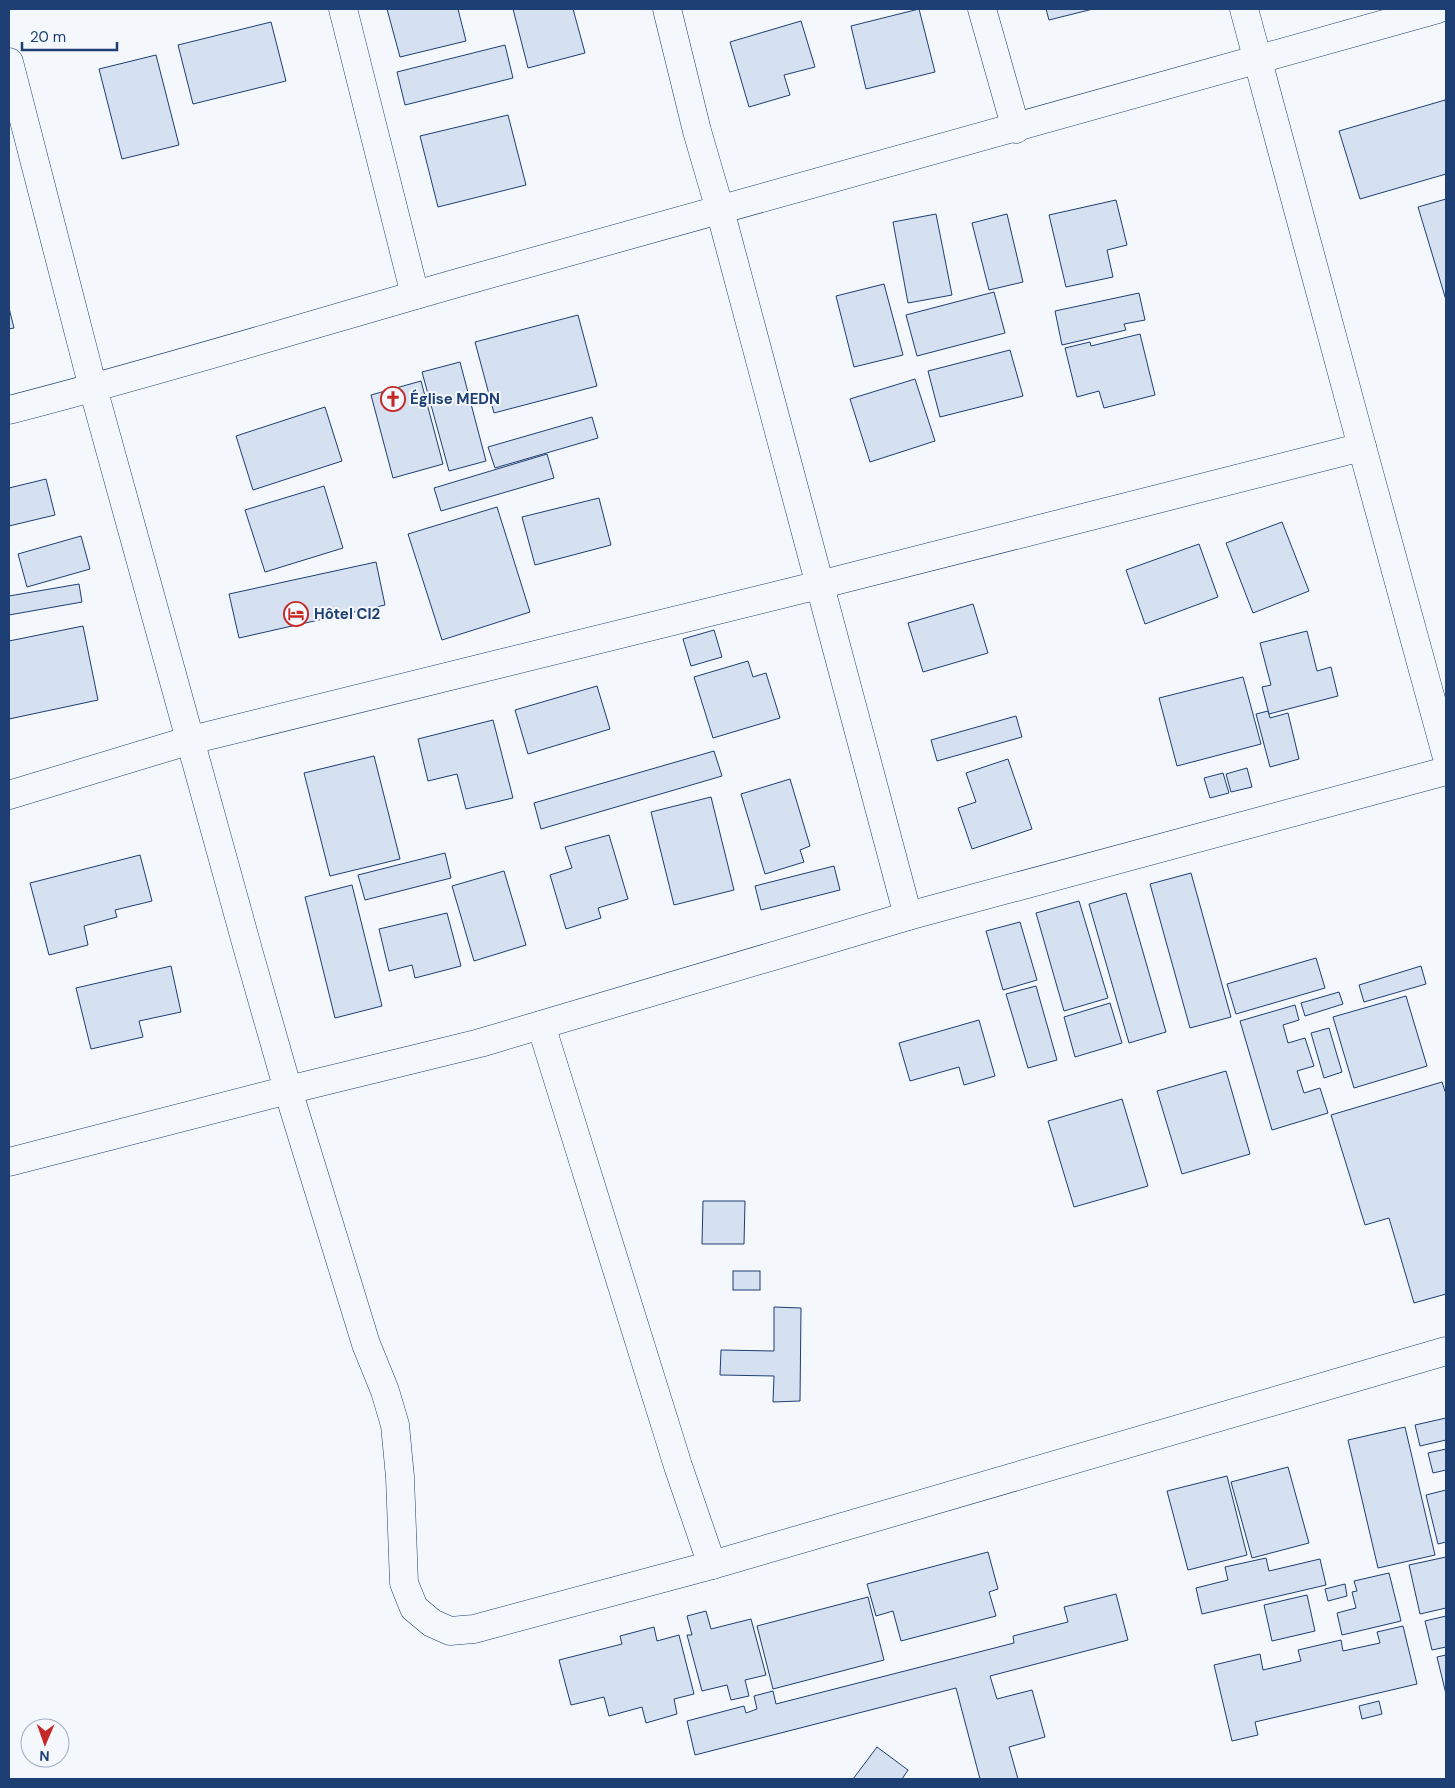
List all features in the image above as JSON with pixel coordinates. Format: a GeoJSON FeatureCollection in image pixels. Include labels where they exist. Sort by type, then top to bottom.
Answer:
{"type":"FeatureCollection","features":[{"type":"Feature","properties":{"kind":"street"},"geometry":{"type":"LineString","coordinates":[[343,9],[415,295]]}},
{"type":"Feature","properties":{"kind":"street"},"geometry":{"type":"LineString","coordinates":[[667,9],[697,131],[720,210],[908,916]]}},
{"type":"Feature","properties":{"kind":"street"},"geometry":{"type":"LineString","coordinates":[[982,9],[1016,128]]}},
{"type":"Feature","properties":{"kind":"street"},"geometry":{"type":"LineString","coordinates":[[1244,9],[1446,754]]}},
{"type":"Feature","properties":{"kind":"street"},"geometry":{"type":"LineString","coordinates":[[9,410],[93,388],[415,295],[1438,9]]}},
{"type":"Feature","properties":{"kind":"street"},"geometry":{"type":"LineString","coordinates":[[9,62],[93,388],[252,967],[366,1344],[385,1391],[395,1425],[400,1477],[404,1583],[414,1608],[432,1623],[450,1631],[466,1630],[712,1565],[1446,1352]]}},
{"type":"Feature","properties":{"kind":"street"},"geometry":{"type":"LineString","coordinates":[[9,795],[191,740],[819,585],[1362,447]]}},
{"type":"Feature","properties":{"kind":"street"},"geometry":{"type":"LineString","coordinates":[[9,1162],[480,1043],[908,916],[1446,771]]}},
{"type":"Feature","properties":{"kind":"street"},"geometry":{"type":"LineString","coordinates":[[541,1025],[678,1466],[712,1565]]}},
{"type":"Feature","properties":{"kind":"building"},"geometry":{"type":"Polygon","coordinates":[[[387,9],[458,9],[466,41],[400,57],[387,9]]]}},
{"type":"Feature","properties":{"kind":"building"},"geometry":{"type":"Polygon","coordinates":[[[513,9],[573,9],[585,53],[528,68],[513,9]]]}},
{"type":"Feature","properties":{"kind":"building"},"geometry":{"type":"Polygon","coordinates":[[[919,9],[935,72],[866,89],[851,26],[919,9]]]}},
{"type":"Feature","properties":{"kind":"building"},"geometry":{"type":"Polygon","coordinates":[[[1046,9],[1093,9],[1049,20],[1046,9]]]}},
{"type":"Feature","properties":{"kind":"building"},"geometry":{"type":"Polygon","coordinates":[[[801,21],[815,67],[784,75],[790,95],[749,107],[730,42],[801,21]]]}},
{"type":"Feature","properties":{"kind":"building"},"geometry":{"type":"Polygon","coordinates":[[[271,22],[286,81],[193,104],[178,45],[271,22]]]}},
{"type":"Feature","properties":{"kind":"building"},"geometry":{"type":"Polygon","coordinates":[[[505,45],[513,78],[405,105],[397,72],[505,45]]]}},
{"type":"Feature","properties":{"kind":"building"},"geometry":{"type":"Polygon","coordinates":[[[156,55],[179,145],[122,159],[99,69],[156,55]]]}},
{"type":"Feature","properties":{"kind":"building"},"geometry":{"type":"Polygon","coordinates":[[[1445,100],[1446,174],[1360,199],[1339,131],[1445,100]]]}},
{"type":"Feature","properties":{"kind":"building"},"geometry":{"type":"Polygon","coordinates":[[[508,115],[526,185],[438,207],[420,136],[508,115]]]}},
{"type":"Feature","properties":{"kind":"building"},"geometry":{"type":"Polygon","coordinates":[[[1446,199],[1446,300],[1418,207],[1446,199]]]}},
{"type":"Feature","properties":{"kind":"building"},"geometry":{"type":"Polygon","coordinates":[[[1116,200],[1127,245],[1107,250],[1113,277],[1066,287],[1049,215],[1116,200]]]}},
{"type":"Feature","properties":{"kind":"building"},"geometry":{"type":"Polygon","coordinates":[[[936,214],[952,295],[908,303],[893,222],[936,214]]]}},
{"type":"Feature","properties":{"kind":"building"},"geometry":{"type":"Polygon","coordinates":[[[1007,214],[1023,282],[989,290],[972,223],[1007,214]]]}},
{"type":"Feature","properties":{"kind":"building"},"geometry":{"type":"Polygon","coordinates":[[[884,284],[903,355],[854,367],[836,296],[884,284]]]}},
{"type":"Feature","properties":{"kind":"building"},"geometry":{"type":"Polygon","coordinates":[[[994,292],[1005,333],[917,356],[906,315],[994,292]]]}},
{"type":"Feature","properties":{"kind":"building"},"geometry":{"type":"Polygon","coordinates":[[[1139,293],[1145,320],[1124,324],[1126,330],[1062,345],[1055,311],[1139,293]]]}},
{"type":"Feature","properties":{"kind":"building"},"geometry":{"type":"Polygon","coordinates":[[[9,308],[14,328],[9,329],[9,308]]]}},
{"type":"Feature","properties":{"kind":"building"},"geometry":{"type":"Polygon","coordinates":[[[578,315],[597,386],[494,413],[475,342],[578,315]]]}},
{"type":"Feature","properties":{"kind":"building"},"geometry":{"type":"Polygon","coordinates":[[[1140,334],[1155,395],[1104,408],[1099,391],[1077,397],[1065,348],[1090,342],[1091,346],[1140,334]]]}},
{"type":"Feature","properties":{"kind":"building"},"geometry":{"type":"Polygon","coordinates":[[[1010,350],[1023,396],[940,417],[928,371],[1010,350]]]}},
{"type":"Feature","properties":{"kind":"building"},"geometry":{"type":"Polygon","coordinates":[[[460,362],[486,461],[449,471],[422,372],[460,362]]]}},
{"type":"Feature","properties":{"kind":"building"},"geometry":{"type":"Polygon","coordinates":[[[915,379],[935,441],[870,462],[850,399],[915,379]]]}},
{"type":"Feature","properties":{"kind":"building"},"geometry":{"type":"Polygon","coordinates":[[[421,381],[443,464],[393,478],[371,395],[421,381]]]}},
{"type":"Feature","properties":{"kind":"building"},"geometry":{"type":"Polygon","coordinates":[[[325,407],[342,461],[253,490],[236,436],[325,407]]]}},
{"type":"Feature","properties":{"kind":"building"},"geometry":{"type":"Polygon","coordinates":[[[592,417],[598,438],[495,468],[488,447],[592,417]]]}},
{"type":"Feature","properties":{"kind":"building"},"geometry":{"type":"Polygon","coordinates":[[[547,454],[554,478],[441,511],[434,488],[547,454]]]}},
{"type":"Feature","properties":{"kind":"building"},"geometry":{"type":"Polygon","coordinates":[[[46,479],[55,515],[9,526],[9,488],[46,479]]]}},
{"type":"Feature","properties":{"kind":"building"},"geometry":{"type":"Polygon","coordinates":[[[324,486],[343,548],[265,572],[245,510],[324,486]]]}},
{"type":"Feature","properties":{"kind":"building"},"geometry":{"type":"Polygon","coordinates":[[[599,498],[611,545],[535,565],[522,517],[599,498]]]}},
{"type":"Feature","properties":{"kind":"building"},"geometry":{"type":"Polygon","coordinates":[[[497,507],[530,612],[442,640],[408,534],[497,507]]]}},
{"type":"Feature","properties":{"kind":"building"},"geometry":{"type":"Polygon","coordinates":[[[1282,522],[1309,591],[1253,613],[1226,543],[1282,522]]]}},
{"type":"Feature","properties":{"kind":"building"},"geometry":{"type":"Polygon","coordinates":[[[81,536],[90,569],[27,587],[18,554],[81,536]]]}},
{"type":"Feature","properties":{"kind":"building"},"geometry":{"type":"Polygon","coordinates":[[[1199,544],[1218,597],[1145,624],[1126,570],[1199,544]]]}},
{"type":"Feature","properties":{"kind":"building"},"geometry":{"type":"Polygon","coordinates":[[[376,562],[385,605],[239,638],[229,594],[376,562]]]}},
{"type":"Feature","properties":{"kind":"building"},"geometry":{"type":"Polygon","coordinates":[[[79,584],[82,602],[9,615],[9,596],[79,584]]]}},
{"type":"Feature","properties":{"kind":"building"},"geometry":{"type":"Polygon","coordinates":[[[973,604],[988,653],[923,672],[908,623],[973,604]]]}},
{"type":"Feature","properties":{"kind":"building"},"geometry":{"type":"Polygon","coordinates":[[[83,626],[98,700],[9,719],[9,641],[83,626]]]}},
{"type":"Feature","properties":{"kind":"building"},"geometry":{"type":"Polygon","coordinates":[[[714,630],[722,657],[691,666],[683,639],[714,630]]]}},
{"type":"Feature","properties":{"kind":"building"},"geometry":{"type":"Polygon","coordinates":[[[1307,631],[1317,671],[1331,667],[1338,696],[1269,714],[1262,687],[1271,685],[1260,643],[1307,631]]]}},
{"type":"Feature","properties":{"kind":"building"},"geometry":{"type":"Polygon","coordinates":[[[748,661],[753,677],[766,673],[780,718],[713,738],[694,677],[748,661]]]}},
{"type":"Feature","properties":{"kind":"building"},"geometry":{"type":"Polygon","coordinates":[[[1243,677],[1261,744],[1177,766],[1159,698],[1243,677]]]}},
{"type":"Feature","properties":{"kind":"building"},"geometry":{"type":"Polygon","coordinates":[[[597,686],[610,729],[528,754],[515,710],[597,686]]]}},
{"type":"Feature","properties":{"kind":"building"},"geometry":{"type":"Polygon","coordinates":[[[1268,711],[1270,718],[1288,713],[1299,759],[1270,767],[1256,714],[1268,711]]]}},
{"type":"Feature","properties":{"kind":"building"},"geometry":{"type":"Polygon","coordinates":[[[1016,716],[1022,737],[937,761],[931,740],[1016,716]]]}},
{"type":"Feature","properties":{"kind":"building"},"geometry":{"type":"Polygon","coordinates":[[[493,720],[513,798],[466,809],[457,774],[428,781],[418,739],[493,720]]]}},
{"type":"Feature","properties":{"kind":"building"},"geometry":{"type":"Polygon","coordinates":[[[714,751],[722,776],[541,829],[534,803],[714,751]]]}},
{"type":"Feature","properties":{"kind":"building"},"geometry":{"type":"Polygon","coordinates":[[[374,756],[400,859],[330,876],[304,773],[374,756]]]}},
{"type":"Feature","properties":{"kind":"building"},"geometry":{"type":"Polygon","coordinates":[[[1008,759],[1032,829],[972,849],[958,808],[976,802],[966,773],[1008,759]]]}},
{"type":"Feature","properties":{"kind":"building"},"geometry":{"type":"Polygon","coordinates":[[[1247,768],[1252,787],[1231,792],[1226,774],[1247,768]]]}},
{"type":"Feature","properties":{"kind":"building"},"geometry":{"type":"Polygon","coordinates":[[[1223,773],[1229,793],[1210,798],[1204,778],[1223,773]]]}},
{"type":"Feature","properties":{"kind":"building"},"geometry":{"type":"Polygon","coordinates":[[[790,779],[810,846],[800,850],[804,862],[765,874],[741,794],[790,779]]]}},
{"type":"Feature","properties":{"kind":"building"},"geometry":{"type":"Polygon","coordinates":[[[711,797],[734,890],[674,905],[651,812],[711,797]]]}},
{"type":"Feature","properties":{"kind":"building"},"geometry":{"type":"Polygon","coordinates":[[[609,835],[628,899],[598,908],[601,918],[566,929],[550,875],[572,868],[565,847],[609,835]]]}},
{"type":"Feature","properties":{"kind":"building"},"geometry":{"type":"Polygon","coordinates":[[[445,853],[451,878],[365,900],[358,875],[445,853]]]}},
{"type":"Feature","properties":{"kind":"building"},"geometry":{"type":"Polygon","coordinates":[[[140,855],[152,901],[115,910],[117,917],[84,926],[88,945],[49,955],[30,883],[140,855]]]}},
{"type":"Feature","properties":{"kind":"building"},"geometry":{"type":"Polygon","coordinates":[[[834,866],[840,890],[761,910],[755,886],[834,866]]]}},
{"type":"Feature","properties":{"kind":"building"},"geometry":{"type":"Polygon","coordinates":[[[504,871],[526,945],[474,961],[452,886],[504,871]]]}},
{"type":"Feature","properties":{"kind":"building"},"geometry":{"type":"Polygon","coordinates":[[[1191,873],[1231,1017],[1190,1028],[1150,884],[1191,873]]]}},
{"type":"Feature","properties":{"kind":"building"},"geometry":{"type":"Polygon","coordinates":[[[352,885],[382,1006],[335,1018],[305,897],[352,885]]]}},
{"type":"Feature","properties":{"kind":"building"},"geometry":{"type":"Polygon","coordinates":[[[1126,893],[1166,1032],[1129,1043],[1089,904],[1126,893]]]}},
{"type":"Feature","properties":{"kind":"building"},"geometry":{"type":"Polygon","coordinates":[[[1079,901],[1108,998],[1064,1011],[1036,913],[1079,901]]]}},
{"type":"Feature","properties":{"kind":"building"},"geometry":{"type":"Polygon","coordinates":[[[447,913],[461,966],[415,978],[412,965],[389,971],[379,929],[447,913]]]}},
{"type":"Feature","properties":{"kind":"building"},"geometry":{"type":"Polygon","coordinates":[[[1020,922],[1037,980],[1003,990],[986,931],[1020,922]]]}},
{"type":"Feature","properties":{"kind":"building"},"geometry":{"type":"Polygon","coordinates":[[[1316,958],[1325,988],[1236,1014],[1227,984],[1316,958]]]}},
{"type":"Feature","properties":{"kind":"building"},"geometry":{"type":"Polygon","coordinates":[[[171,966],[181,1012],[139,1021],[143,1037],[91,1049],[76,988],[171,966]]]}},
{"type":"Feature","properties":{"kind":"building"},"geometry":{"type":"Polygon","coordinates":[[[1421,966],[1426,984],[1364,1002],[1359,985],[1421,966]]]}},
{"type":"Feature","properties":{"kind":"building"},"geometry":{"type":"Polygon","coordinates":[[[1036,986],[1057,1060],[1028,1068],[1006,994],[1036,986]]]}},
{"type":"Feature","properties":{"kind":"building"},"geometry":{"type":"Polygon","coordinates":[[[1339,992],[1343,1004],[1305,1016],[1301,1003],[1339,992]]]}},
{"type":"Feature","properties":{"kind":"building"},"geometry":{"type":"Polygon","coordinates":[[[1406,996],[1427,1066],[1354,1088],[1333,1017],[1406,996]]]}},
{"type":"Feature","properties":{"kind":"building"},"geometry":{"type":"Polygon","coordinates":[[[1110,1003],[1122,1043],[1075,1057],[1064,1017],[1110,1003]]]}},
{"type":"Feature","properties":{"kind":"building"},"geometry":{"type":"Polygon","coordinates":[[[1295,1005],[1299,1020],[1283,1025],[1288,1043],[1305,1038],[1314,1066],[1297,1071],[1304,1093],[1320,1088],[1328,1113],[1272,1130],[1240,1021],[1295,1005]]]}},
{"type":"Feature","properties":{"kind":"building"},"geometry":{"type":"Polygon","coordinates":[[[979,1020],[995,1076],[964,1085],[959,1067],[910,1081],[899,1043],[979,1020]]]}},
{"type":"Feature","properties":{"kind":"building"},"geometry":{"type":"Polygon","coordinates":[[[1329,1028],[1342,1072],[1324,1078],[1311,1033],[1329,1028]]]}},
{"type":"Feature","properties":{"kind":"building"},"geometry":{"type":"Polygon","coordinates":[[[1226,1071],[1250,1154],[1182,1174],[1157,1091],[1226,1071]]]}},
{"type":"Feature","properties":{"kind":"building"},"geometry":{"type":"Polygon","coordinates":[[[1442,1082],[1446,1094],[1446,1294],[1414,1303],[1389,1218],[1365,1225],[1331,1115],[1442,1082]]]}},
{"type":"Feature","properties":{"kind":"building"},"geometry":{"type":"Polygon","coordinates":[[[1122,1099],[1148,1186],[1074,1207],[1048,1121],[1122,1099]]]}},
{"type":"Feature","properties":{"kind":"building"},"geometry":{"type":"Polygon","coordinates":[[[703,1201],[745,1201],[744,1244],[702,1244],[703,1201]]]}},
{"type":"Feature","properties":{"kind":"building"},"geometry":{"type":"Polygon","coordinates":[[[733,1271],[760,1271],[760,1290],[733,1290],[733,1271]]]}},
{"type":"Feature","properties":{"kind":"building"},"geometry":{"type":"Polygon","coordinates":[[[774,1307],[801,1308],[800,1401],[773,1402],[774,1376],[720,1375],[721,1350],[774,1351],[774,1307]]]}},
{"type":"Feature","properties":{"kind":"building"},"geometry":{"type":"Polygon","coordinates":[[[1446,1418],[1446,1440],[1420,1446],[1415,1425],[1446,1418]]]}},
{"type":"Feature","properties":{"kind":"building"},"geometry":{"type":"Polygon","coordinates":[[[1405,1427],[1435,1555],[1378,1568],[1348,1440],[1405,1427]]]}},
{"type":"Feature","properties":{"kind":"building"},"geometry":{"type":"Polygon","coordinates":[[[1446,1449],[1446,1470],[1433,1473],[1428,1453],[1446,1449]]]}},
{"type":"Feature","properties":{"kind":"building"},"geometry":{"type":"Polygon","coordinates":[[[1288,1467],[1309,1543],[1252,1558],[1231,1482],[1288,1467]]]}},
{"type":"Feature","properties":{"kind":"building"},"geometry":{"type":"Polygon","coordinates":[[[1227,1476],[1247,1555],[1188,1570],[1167,1491],[1227,1476]]]}},
{"type":"Feature","properties":{"kind":"building"},"geometry":{"type":"Polygon","coordinates":[[[1446,1490],[1446,1542],[1438,1544],[1426,1495],[1446,1490]]]}},
{"type":"Feature","properties":{"kind":"building"},"geometry":{"type":"Polygon","coordinates":[[[988,1552],[998,1589],[989,1592],[996,1616],[901,1641],[893,1611],[876,1616],[867,1584],[988,1552]]]}},
{"type":"Feature","properties":{"kind":"building"},"geometry":{"type":"Polygon","coordinates":[[[1446,1557],[1446,1608],[1420,1614],[1409,1565],[1446,1557]]]}},
{"type":"Feature","properties":{"kind":"building"},"geometry":{"type":"Polygon","coordinates":[[[1266,1558],[1269,1571],[1320,1559],[1326,1585],[1202,1614],[1196,1588],[1228,1580],[1225,1567],[1266,1558]]]}},
{"type":"Feature","properties":{"kind":"building"},"geometry":{"type":"Polygon","coordinates":[[[1389,1573],[1401,1621],[1342,1635],[1337,1613],[1356,1608],[1352,1592],[1357,1591],[1354,1581],[1389,1573]]]}},
{"type":"Feature","properties":{"kind":"building"},"geometry":{"type":"Polygon","coordinates":[[[1345,1584],[1347,1596],[1328,1601],[1325,1589],[1345,1584]]]}},
{"type":"Feature","properties":{"kind":"building"},"geometry":{"type":"Polygon","coordinates":[[[1116,1594],[1128,1640],[990,1676],[997,1699],[1032,1690],[1045,1737],[1009,1747],[1018,1779],[980,1779],[956,1688],[695,1755],[687,1721],[744,1706],[746,1713],[757,1709],[754,1696],[773,1691],[776,1704],[1014,1643],[1013,1636],[1068,1622],[1064,1607],[1116,1594]]]}},
{"type":"Feature","properties":{"kind":"building"},"geometry":{"type":"Polygon","coordinates":[[[1307,1595],[1315,1631],[1272,1641],[1264,1605],[1307,1595]]]}},
{"type":"Feature","properties":{"kind":"building"},"geometry":{"type":"Polygon","coordinates":[[[868,1597],[884,1660],[773,1689],[757,1626],[868,1597]]]}},
{"type":"Feature","properties":{"kind":"building"},"geometry":{"type":"Polygon","coordinates":[[[706,1611],[711,1629],[751,1619],[766,1675],[745,1680],[749,1696],[731,1700],[727,1685],[702,1691],[687,1635],[692,1635],[687,1616],[706,1611]]]}},
{"type":"Feature","properties":{"kind":"building"},"geometry":{"type":"Polygon","coordinates":[[[1446,1616],[1446,1647],[1432,1650],[1425,1621],[1446,1616]]]}},
{"type":"Feature","properties":{"kind":"building"},"geometry":{"type":"Polygon","coordinates":[[[1403,1626],[1417,1684],[1255,1722],[1258,1735],[1232,1741],[1214,1665],[1260,1654],[1263,1670],[1301,1661],[1298,1650],[1341,1640],[1343,1651],[1380,1643],[1377,1632],[1403,1626]]]}},
{"type":"Feature","properties":{"kind":"building"},"geometry":{"type":"Polygon","coordinates":[[[654,1627],[657,1641],[679,1635],[694,1694],[674,1699],[677,1714],[646,1723],[642,1707],[609,1716],[604,1697],[571,1705],[559,1660],[622,1644],[620,1636],[654,1627]]]}},
{"type":"Feature","properties":{"kind":"building"},"geometry":{"type":"Polygon","coordinates":[[[1446,1655],[1446,1694],[1437,1657],[1446,1655]]]}},
{"type":"Feature","properties":{"kind":"building"},"geometry":{"type":"Polygon","coordinates":[[[1379,1701],[1382,1714],[1362,1719],[1359,1706],[1379,1701]]]}},
{"type":"Feature","properties":{"kind":"building"},"geometry":{"type":"Polygon","coordinates":[[[877,1747],[908,1770],[902,1779],[853,1779],[877,1747]]]}},
{"type":"Feature","properties":{"kind":"place","name":"Église MEDN"},"geometry":{"type":"Point","coordinates":[393,399]}},
{"type":"Feature","properties":{"kind":"place","name":"Hôtel CI2"},"geometry":{"type":"Point","coordinates":[296,614]}}]}
